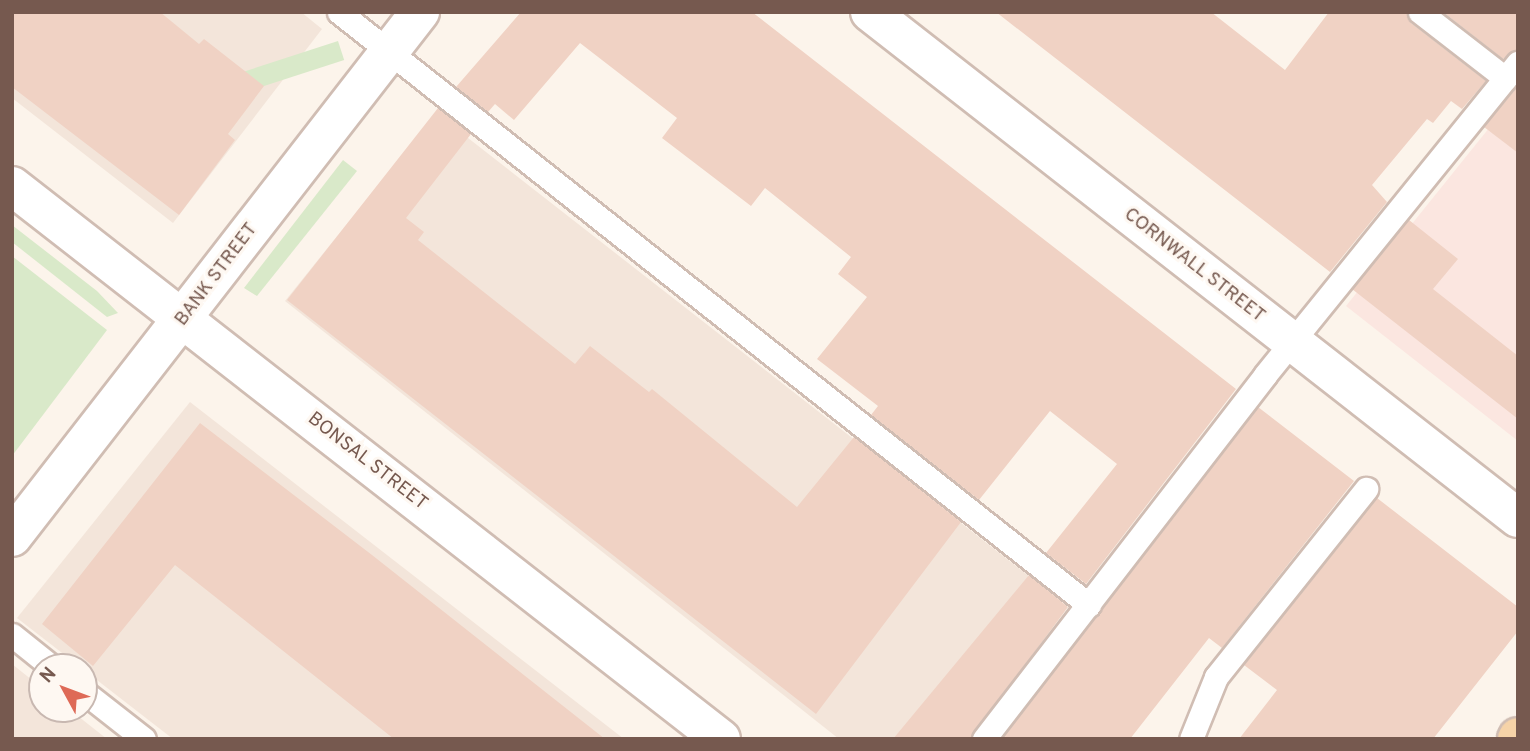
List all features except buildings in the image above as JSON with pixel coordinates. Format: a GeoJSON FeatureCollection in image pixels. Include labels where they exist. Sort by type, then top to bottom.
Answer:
{"type":"FeatureCollection","features":[{"type":"Feature","properties":{"kind":"street","name":"BANK STREET"},"geometry":{"type":"LineString","coordinates":[[12,537],[420,12]]}},
{"type":"Feature","properties":{"kind":"street","name":"CORNWALL STREET"},"geometry":{"type":"LineString","coordinates":[[870,12],[1518,518]]}},
{"type":"Feature","properties":{"kind":"street","name":"BONSAL STREET"},"geometry":{"type":"LineString","coordinates":[[12,186],[721,739]]}},
{"type":"Feature","properties":{"kind":"lane"},"geometry":{"type":"LineString","coordinates":[[339,12],[1089,605]]}},
{"type":"Feature","properties":{"kind":"lane"},"geometry":{"type":"LineString","coordinates":[[984,739],[1292,342],[1512,71],[1420,12]]}},
{"type":"Feature","properties":{"kind":"lane"},"geometry":{"type":"LineString","coordinates":[[1191,739],[1216,677],[1366,489]]}},
{"type":"Feature","properties":{"kind":"lane"},"geometry":{"type":"LineString","coordinates":[[12,635],[34,653]]}},
{"type":"Feature","properties":{"kind":"lane"},"geometry":{"type":"LineString","coordinates":[[98,703],[144,739]]}},
{"type":"Feature","properties":{"kind":"shaded area"},"geometry":{"type":"Polygon","coordinates":[[[12,12],[301,12],[322,29],[173,223],[12,98],[12,12]]]}},
{"type":"Feature","properties":{"kind":"shaded area"},"geometry":{"type":"Polygon","coordinates":[[[1518,92],[1518,441],[1346,306],[1518,92]]]}},
{"type":"Feature","properties":{"kind":"shaded area"},"geometry":{"type":"Polygon","coordinates":[[[436,113],[1061,601],[955,739],[839,739],[285,301],[436,113]]]}},
{"type":"Feature","properties":{"kind":"shaded area"},"geometry":{"type":"Polygon","coordinates":[[[190,402],[624,739],[173,739],[98,681],[98,653],[62,653],[17,618],[190,402]]]}},
{"type":"Feature","properties":{"kind":"shaded area"},"geometry":{"type":"Polygon","coordinates":[[[12,664],[28,677],[28,723],[87,723],[107,739],[12,739],[12,664]]]}},
{"type":"Feature","properties":{"kind":"green space"},"geometry":{"type":"Polygon","coordinates":[[[338,41],[344,60],[105,138],[99,119],[338,41]]]}},
{"type":"Feature","properties":{"kind":"green space"},"geometry":{"type":"Polygon","coordinates":[[[343,160],[357,171],[257,296],[244,288],[343,160]]]}},
{"type":"Feature","properties":{"kind":"green space"},"geometry":{"type":"Polygon","coordinates":[[[12,225],[97,291],[118,313],[107,317],[12,242],[12,225]]]}},
{"type":"Feature","properties":{"kind":"green space"},"geometry":{"type":"Polygon","coordinates":[[[12,256],[107,330],[12,456],[12,256]]]}}]}
